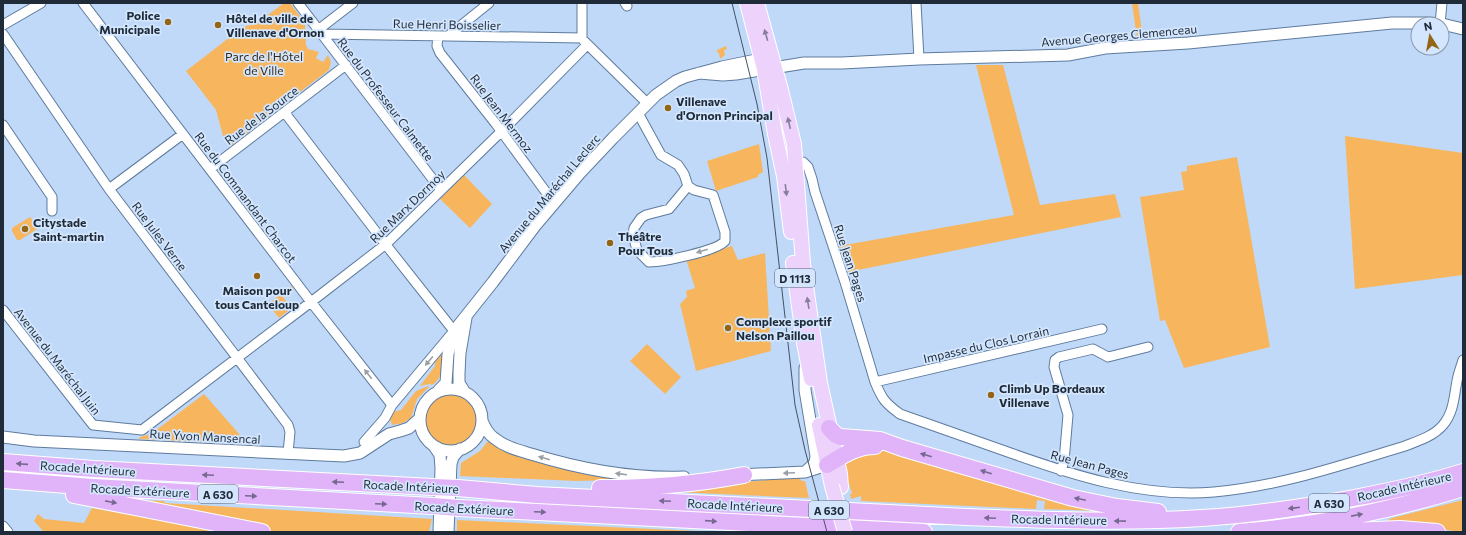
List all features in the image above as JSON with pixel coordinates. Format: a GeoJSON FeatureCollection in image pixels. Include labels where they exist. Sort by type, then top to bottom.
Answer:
{"type":"FeatureCollection","features":[{"type":"Feature","properties":{"kind":"highway"},"geometry":{"type":"LineString","coordinates":[[829,428],[836,435],[841,437],[880,440],[902,448],[1073,498],[1117,507],[1201,518]]}},
{"type":"Feature","properties":{"kind":"highway"},"geometry":{"type":"LineString","coordinates":[[832,462],[852,450],[863,447],[880,446],[902,448]]}},
{"type":"Feature","properties":{"kind":"highway","name":"Rocade Intérieure"},"geometry":{"type":"LineString","coordinates":[[3,462],[94,469],[458,488],[537,495],[1011,519],[1130,521],[1201,518],[1311,506],[1385,492],[1460,472]]}},
{"type":"Feature","properties":{"kind":"highway"},"geometry":{"type":"LineString","coordinates":[[458,488],[537,486],[618,488],[711,481],[744,475]]}},
{"type":"Feature","properties":{"kind":"highway","name":"Rocade Extérieure"},"geometry":{"type":"LineString","coordinates":[[3,480],[101,488],[924,532]]}},
{"type":"Feature","properties":{"kind":"highway"},"geometry":{"type":"LineString","coordinates":[[3,486],[74,494],[262,532]]}},
{"type":"Feature","properties":{"kind":"highway","name":"A 630"},"geometry":{"type":"LineString","coordinates":[[1239,532],[1264,530],[1331,520],[1392,508],[1463,488]]}},
{"type":"Feature","properties":{"kind":"highway"},"geometry":{"type":"LineString","coordinates":[[793,532],[828,528]]}},
{"type":"Feature","properties":{"kind":"highway"},"geometry":{"type":"LineString","coordinates":[[1326,532],[1400,529],[1437,532]]}},
{"type":"Feature","properties":{"kind":"highway"},"geometry":{"type":"LineString","coordinates":[[1264,530],[1285,532]]}},
{"type":"Feature","properties":{"kind":"main road","name":"D 1113"},"geometry":{"type":"LineString","coordinates":[[747,3],[767,65],[791,130],[806,285],[820,383],[829,428],[832,462]]}},
{"type":"Feature","properties":{"kind":"main road","name":"D 1113"},"geometry":{"type":"LineString","coordinates":[[757,3],[767,65],[775,134],[784,172],[797,294],[804,343],[832,462],[845,532]]}},
{"type":"Feature","properties":{"kind":"main road","name":"D 1113"},"geometry":{"type":"LineString","coordinates":[[837,486],[854,532]]}},
{"type":"Feature","properties":{"kind":"street"},"geometry":{"type":"LineString","coordinates":[[3,25],[41,3]]}},
{"type":"Feature","properties":{"kind":"street","name":"Rue du Commandant Charcot"},"geometry":{"type":"LineString","coordinates":[[83,3],[311,302],[392,404]]}},
{"type":"Feature","properties":{"kind":"street","name":"Rue du Professeur Calmette"},"geometry":{"type":"LineString","coordinates":[[298,3],[441,190]]}},
{"type":"Feature","properties":{"kind":"street"},"geometry":{"type":"LineString","coordinates":[[320,32],[353,3]]}},
{"type":"Feature","properties":{"kind":"street"},"geometry":{"type":"LineString","coordinates":[[448,36],[489,3]]}},
{"type":"Feature","properties":{"kind":"street"},"geometry":{"type":"LineString","coordinates":[[582,3],[584,41],[647,103]]}},
{"type":"Feature","properties":{"kind":"street"},"geometry":{"type":"LineString","coordinates":[[916,3],[919,59]]}},
{"type":"Feature","properties":{"kind":"street"},"geometry":{"type":"LineString","coordinates":[[1441,16],[1442,3]]}},
{"type":"Feature","properties":{"kind":"street","name":"Avenue Georges Clemenceau"},"geometry":{"type":"LineString","coordinates":[[767,65],[1068,55],[1105,48],[1191,42],[1392,23],[1410,23]]}},
{"type":"Feature","properties":{"kind":"street","name":"Avenue Georges Clemenceau"},"geometry":{"type":"LineString","coordinates":[[1450,26],[1463,29]]}},
{"type":"Feature","properties":{"kind":"street","name":"Rue Henri Boisselier"},"geometry":{"type":"LineString","coordinates":[[320,32],[572,38],[584,41]]}},
{"type":"Feature","properties":{"kind":"street","name":"Rue Jules Verne"},"geometry":{"type":"LineString","coordinates":[[3,34],[109,190],[288,425],[290,432],[288,453]]}},
{"type":"Feature","properties":{"kind":"street","name":"Rue Jean Mermoz"},"geometry":{"type":"LineString","coordinates":[[438,36],[437,46],[440,53],[554,203]]}},
{"type":"Feature","properties":{"kind":"street","name":"Rue Marx Dormoy"},"geometry":{"type":"LineString","coordinates":[[237,357],[386,244],[501,132],[578,54],[584,41]]}},
{"type":"Feature","properties":{"kind":"street","name":"Rue de la Source"},"geometry":{"type":"LineString","coordinates":[[210,170],[346,65]]}},
{"type":"Feature","properties":{"kind":"street","name":"Avenue du Maréchal Leclerc"},"geometry":{"type":"LineString","coordinates":[[439,390],[446,383],[448,354],[454,331],[554,203],[583,169],[647,103],[676,81],[699,73],[767,65]]}},
{"type":"Feature","properties":{"kind":"street"},"geometry":{"type":"LineString","coordinates":[[770,101],[776,111],[784,147],[795,162],[787,167],[784,172]]}},
{"type":"Feature","properties":{"kind":"street"},"geometry":{"type":"LineString","coordinates":[[285,113],[454,331],[392,404],[385,418],[364,442]]}},
{"type":"Feature","properties":{"kind":"street"},"geometry":{"type":"LineString","coordinates":[[638,113],[661,155],[678,165],[684,174],[688,186],[694,190],[713,195],[725,234],[725,241],[718,246],[668,261],[649,262],[637,250],[633,235],[634,228],[641,218],[646,215],[669,209],[688,186]]}},
{"type":"Feature","properties":{"kind":"street"},"geometry":{"type":"LineString","coordinates":[[3,125],[52,197],[52,211]]}},
{"type":"Feature","properties":{"kind":"street"},"geometry":{"type":"LineString","coordinates":[[109,190],[183,134]]}},
{"type":"Feature","properties":{"kind":"street","name":"Rue Jean Pages"},"geometry":{"type":"LineString","coordinates":[[795,162],[806,163],[845,282],[875,382],[886,404],[900,414],[1061,471],[1126,487],[1170,492],[1213,492],[1256,487],[1294,479],[1405,446],[1422,440],[1435,432],[1443,425],[1449,416],[1454,401],[1457,379],[1463,360]]}},
{"type":"Feature","properties":{"kind":"street","name":"Avenue du Maréchal Juin"},"geometry":{"type":"LineString","coordinates":[[3,310],[93,425],[142,430],[237,357]]}},
{"type":"Feature","properties":{"kind":"street","name":"Avenue du Maréchal Leclerc"},"geometry":{"type":"LineString","coordinates":[[464,391],[459,383],[459,373],[461,345],[467,314]]}},
{"type":"Feature","properties":{"kind":"street","name":"Impasse du Clos Lorrain"},"geometry":{"type":"LineString","coordinates":[[875,382],[1102,329]]}},
{"type":"Feature","properties":{"kind":"street"},"geometry":{"type":"LineString","coordinates":[[804,343],[806,390],[816,456],[815,464],[805,472]]}},
{"type":"Feature","properties":{"kind":"street"},"geometry":{"type":"LineString","coordinates":[[1061,471],[1064,462],[1068,415],[1054,367],[1055,360],[1059,357],[1093,349],[1108,357],[1148,347]]}},
{"type":"Feature","properties":{"kind":"street"},"geometry":{"type":"LineString","coordinates":[[400,431],[418,436],[431,444],[443,450],[452,451],[460,449],[473,442],[478,436],[482,421],[481,412],[476,400],[464,391],[456,388],[439,390],[431,395],[425,401],[421,410],[419,419],[422,431],[431,444],[440,456],[439,532]]}},
{"type":"Feature","properties":{"kind":"street"},"geometry":{"type":"LineString","coordinates":[[385,418],[389,434]]}},
{"type":"Feature","properties":{"kind":"street","name":"Rue Yvon Mansencal"},"geometry":{"type":"LineString","coordinates":[[3,437],[34,441],[344,456],[360,453],[389,434],[408,428],[419,419]]}},
{"type":"Feature","properties":{"kind":"street"},"geometry":{"type":"LineString","coordinates":[[482,421],[489,434],[503,444],[540,457],[582,468],[649,477],[805,472],[832,462]]}},
{"type":"Feature","properties":{"kind":"street"},"geometry":{"type":"LineString","coordinates":[[448,532],[451,464],[453,457],[460,449]]}},
{"type":"Feature","properties":{"kind":"street"},"geometry":{"type":"LineString","coordinates":[[3,526],[8,532]]}},
{"type":"Feature","properties":{"kind":"green space","name":"Parc de l'Hôtel de Ville"},"geometry":{"type":"Polygon","coordinates":[[[284,3],[290,3],[305,23],[306,45],[308,49],[319,52],[316,58],[323,62],[328,55],[331,62],[329,70],[288,101],[278,100],[273,103],[272,114],[231,146],[223,136],[216,110],[186,71],[243,27],[257,23],[284,3]]]}},
{"type":"Feature","properties":{"kind":"green space"},"geometry":{"type":"Polygon","coordinates":[[[1132,3],[1138,3],[1143,39],[1137,39],[1132,3]]]}},
{"type":"Feature","properties":{"kind":"green space"},"geometry":{"type":"Polygon","coordinates":[[[726,46],[727,49],[724,50],[725,55],[720,59],[719,53],[716,52],[718,51],[717,50],[726,46]]]}},
{"type":"Feature","properties":{"kind":"green space"},"geometry":{"type":"Polygon","coordinates":[[[976,65],[1003,65],[1040,205],[1115,194],[1121,217],[848,272],[839,246],[1014,215],[976,65]]]}},
{"type":"Feature","properties":{"kind":"green space"},"geometry":{"type":"Polygon","coordinates":[[[1345,136],[1463,153],[1463,275],[1355,289],[1345,136]]]}},
{"type":"Feature","properties":{"kind":"green space"},"geometry":{"type":"Polygon","coordinates":[[[759,144],[763,172],[758,175],[758,177],[716,191],[707,161],[759,144]]]}},
{"type":"Feature","properties":{"kind":"green space"},"geometry":{"type":"Polygon","coordinates":[[[1237,157],[1270,347],[1184,368],[1165,320],[1160,321],[1140,197],[1184,190],[1181,172],[1187,171],[1187,166],[1237,157]]]}},
{"type":"Feature","properties":{"kind":"green space"},"geometry":{"type":"Polygon","coordinates":[[[464,175],[492,204],[470,228],[440,199],[464,175]]]}},
{"type":"Feature","properties":{"kind":"green space","name":"Citystade Saint-martin"},"geometry":{"type":"Polygon","coordinates":[[[30,217],[37,226],[37,229],[20,240],[17,240],[12,228],[30,217]]]}},
{"type":"Feature","properties":{"kind":"green space","name":"Complexe sportif Nelson Paillou"},"geometry":{"type":"Polygon","coordinates":[[[732,246],[738,260],[765,253],[771,351],[696,371],[680,304],[687,297],[686,291],[695,288],[686,259],[732,246]]]}},
{"type":"Feature","properties":{"kind":"green space"},"geometry":{"type":"Polygon","coordinates":[[[292,286],[294,289],[283,297],[292,308],[279,318],[268,304],[292,286]]]}},
{"type":"Feature","properties":{"kind":"green space"},"geometry":{"type":"Polygon","coordinates":[[[647,344],[681,377],[665,394],[630,361],[647,344]]]}},
{"type":"Feature","properties":{"kind":"green space"},"geometry":{"type":"Polygon","coordinates":[[[440,354],[442,356],[440,376],[432,385],[420,386],[435,366],[435,359],[440,354]]]}},
{"type":"Feature","properties":{"kind":"green space"},"geometry":{"type":"Polygon","coordinates":[[[428,386],[429,387],[417,399],[411,418],[403,423],[392,425],[390,419],[393,412],[401,410],[416,391],[428,386]]]}},
{"type":"Feature","properties":{"kind":"green space"},"geometry":{"type":"Polygon","coordinates":[[[450,392],[460,394],[469,400],[475,409],[477,419],[475,429],[469,438],[460,444],[450,446],[440,444],[431,438],[425,429],[423,419],[425,409],[431,400],[440,394],[450,392]]]}},
{"type":"Feature","properties":{"kind":"green space"},"geometry":{"type":"Polygon","coordinates":[[[204,394],[248,444],[139,439],[140,437],[151,434],[204,394]]]}},
{"type":"Feature","properties":{"kind":"green space"},"geometry":{"type":"Polygon","coordinates":[[[488,441],[501,450],[502,448],[581,473],[650,479],[577,481],[460,476],[461,463],[480,451],[488,441]]]}},
{"type":"Feature","properties":{"kind":"green space"},"geometry":{"type":"Polygon","coordinates":[[[884,449],[1102,511],[1044,509],[1045,501],[1037,500],[1036,509],[861,501],[861,496],[851,499],[850,494],[852,493],[846,475],[844,460],[863,451],[884,449]]]}},
{"type":"Feature","properties":{"kind":"green space"},"geometry":{"type":"Polygon","coordinates":[[[797,478],[805,481],[809,498],[653,491],[797,478]]]}},
{"type":"Feature","properties":{"kind":"green space"},"geometry":{"type":"Polygon","coordinates":[[[126,500],[164,501],[165,503],[432,519],[429,532],[273,532],[126,500]]]}},
{"type":"Feature","properties":{"kind":"green space"},"geometry":{"type":"Polygon","coordinates":[[[1463,500],[1463,532],[1388,523],[1388,520],[1392,518],[1463,500]]]}},
{"type":"Feature","properties":{"kind":"green space"},"geometry":{"type":"Polygon","coordinates":[[[92,508],[172,522],[215,532],[44,532],[34,521],[38,514],[44,519],[84,523],[92,508]]]}},
{"type":"Feature","properties":{"kind":"green space"},"geometry":{"type":"Polygon","coordinates":[[[457,520],[719,532],[457,532],[457,520]]]}},
{"type":"Feature","properties":{"kind":"tram line"},"geometry":{"type":"LineString","coordinates":[[732,3],[757,104],[767,158],[795,405],[805,450],[827,532]]}},
{"type":"Feature","properties":{"kind":"place","name":"Police Municipale"},"geometry":{"type":"Point","coordinates":[168,22]}},
{"type":"Feature","properties":{"kind":"place","name":"Hôtel de ville de Villenave d'Ornon"},"geometry":{"type":"Point","coordinates":[218,25]}},
{"type":"Feature","properties":{"kind":"place","name":"Villenave d'Ornon Principal"},"geometry":{"type":"Point","coordinates":[668,108]}},
{"type":"Feature","properties":{"kind":"place","name":"Citystade Saint-martin"},"geometry":{"type":"Point","coordinates":[25,229]}},
{"type":"Feature","properties":{"kind":"place","name":"Théâtre Pour Tous"},"geometry":{"type":"Point","coordinates":[610,243]}},
{"type":"Feature","properties":{"kind":"place","name":"Maison pour tous Canteloup"},"geometry":{"type":"Point","coordinates":[257,276]}},
{"type":"Feature","properties":{"kind":"place","name":"Complexe sportif Nelson Paillou"},"geometry":{"type":"Point","coordinates":[728,328]}},
{"type":"Feature","properties":{"kind":"place","name":"Climb Up Bordeaux Villenave"},"geometry":{"type":"Point","coordinates":[991,395]}}]}
